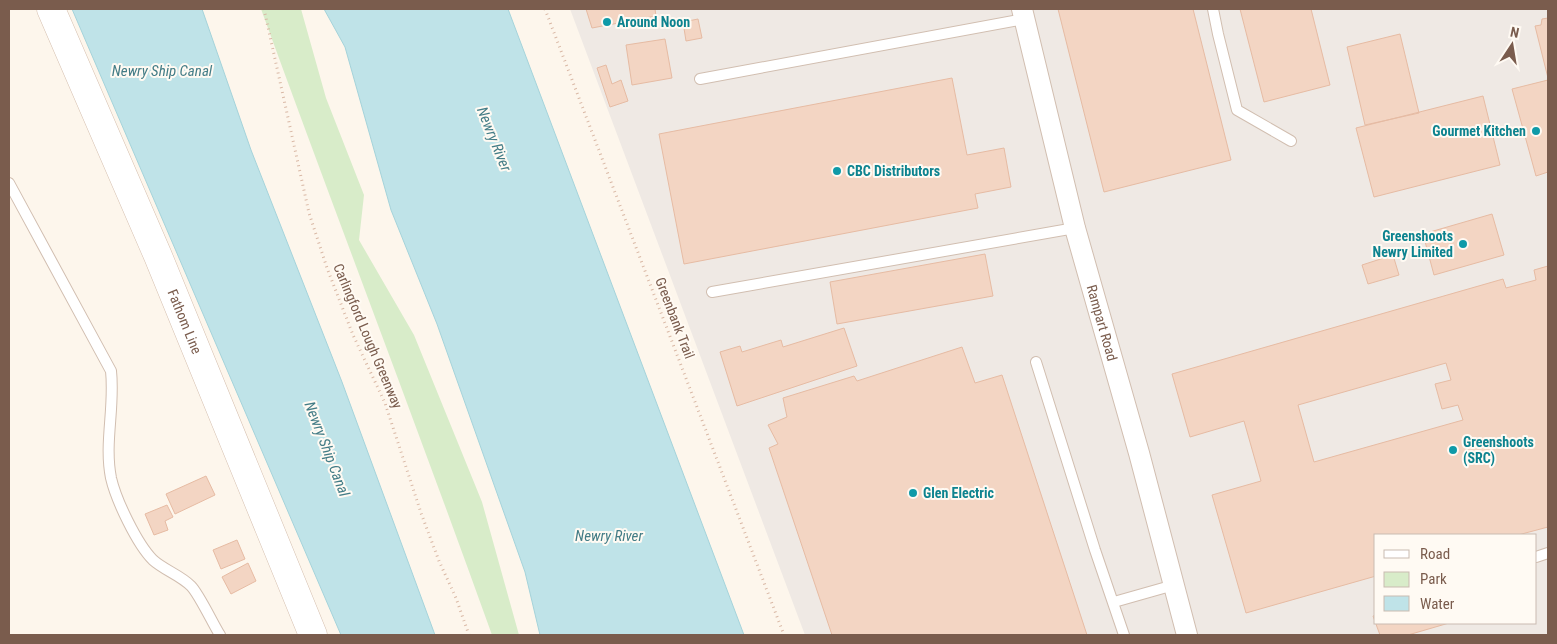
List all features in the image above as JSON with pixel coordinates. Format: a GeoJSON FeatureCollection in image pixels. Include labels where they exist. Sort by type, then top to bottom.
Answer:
{"type":"FeatureCollection","features":[{"type":"Feature","properties":{"kind":"main road","name":"Fathom Line"},"geometry":{"type":"LineString","coordinates":[[51,9],[172,291],[313,635]]}},
{"type":"Feature","properties":{"kind":"street","name":"Rampart Road"},"geometry":{"type":"LineString","coordinates":[[1023,14],[1075,228],[1188,635]]}},
{"type":"Feature","properties":{"kind":"lane"},"geometry":{"type":"LineString","coordinates":[[1213,9],[1237,110],[1291,141]]}},
{"type":"Feature","properties":{"kind":"lane"},"geometry":{"type":"LineString","coordinates":[[700,79],[1023,14]]}},
{"type":"Feature","properties":{"kind":"lane"},"geometry":{"type":"LineString","coordinates":[[9,184],[111,372],[113,388],[109,453],[111,479],[123,510],[142,546],[153,560],[191,586],[220,635]]}},
{"type":"Feature","properties":{"kind":"lane"},"geometry":{"type":"LineString","coordinates":[[712,292],[1075,228]]}},
{"type":"Feature","properties":{"kind":"lane"},"geometry":{"type":"LineString","coordinates":[[1036,362],[1095,550],[1124,635]]}},
{"type":"Feature","properties":{"kind":"lane"},"geometry":{"type":"LineString","coordinates":[[1114,602],[1174,585]]}},
{"type":"Feature","properties":{"kind":"path","name":"Carlingford Lough Greenway"},"geometry":{"type":"LineString","coordinates":[[264,9],[309,213],[321,250],[353,335],[385,403],[421,513],[469,635]]}},
{"type":"Feature","properties":{"kind":"path","name":"Greenbank Trail"},"geometry":{"type":"LineString","coordinates":[[545,9],[784,635]]}},
{"type":"Feature","properties":{"kind":"shaded area"},"geometry":{"type":"Polygon","coordinates":[[[570,9],[1548,9],[1548,635],[805,635],[570,9]]]}},
{"type":"Feature","properties":{"kind":"green space"},"geometry":{"type":"Polygon","coordinates":[[[261,9],[301,9],[326,98],[364,195],[359,240],[414,335],[482,502],[519,635],[492,635],[261,9]]]}},
{"type":"Feature","properties":{"kind":"water","name":"Newry Ship Canal"},"geometry":{"type":"Polygon","coordinates":[[[72,9],[202,9],[251,150],[342,382],[435,635],[341,635],[72,9]]]}},
{"type":"Feature","properties":{"kind":"water","name":"Newry River"},"geometry":{"type":"Polygon","coordinates":[[[324,9],[508,9],[744,635],[540,635],[525,572],[437,324],[391,210],[345,47],[324,9]]]}},
{"type":"Feature","properties":{"kind":"building","name":"Around Noon"},"geometry":{"type":"Polygon","coordinates":[[[586,9],[655,9],[656,16],[592,28],[586,9]]]}},
{"type":"Feature","properties":{"kind":"building"},"geometry":{"type":"Polygon","coordinates":[[[1058,9],[1193,9],[1231,160],[1104,192],[1058,9]]]}},
{"type":"Feature","properties":{"kind":"building"},"geometry":{"type":"Polygon","coordinates":[[[1240,9],[1311,9],[1330,85],[1264,102],[1240,9]]]}},
{"type":"Feature","properties":{"kind":"building"},"geometry":{"type":"Polygon","coordinates":[[[1548,18],[1548,78],[1535,26],[1541,25],[1542,19],[1548,18]]]}},
{"type":"Feature","properties":{"kind":"building"},"geometry":{"type":"Polygon","coordinates":[[[698,19],[702,38],[686,41],[683,22],[698,19]]]}},
{"type":"Feature","properties":{"kind":"building"},"geometry":{"type":"Polygon","coordinates":[[[1400,34],[1419,113],[1365,125],[1347,47],[1400,34]]]}},
{"type":"Feature","properties":{"kind":"building"},"geometry":{"type":"Polygon","coordinates":[[[665,39],[672,78],[632,85],[626,45],[665,39]]]}},
{"type":"Feature","properties":{"kind":"building"},"geometry":{"type":"Polygon","coordinates":[[[606,65],[612,84],[621,80],[628,101],[610,107],[597,68],[606,65]]]}},
{"type":"Feature","properties":{"kind":"building","name":"CBC Distributors"},"geometry":{"type":"Polygon","coordinates":[[[952,78],[967,155],[1004,148],[1011,187],[975,194],[978,208],[684,264],[659,134],[952,78]]]}},
{"type":"Feature","properties":{"kind":"building","name":"Gourmet Kitchen"},"geometry":{"type":"Polygon","coordinates":[[[1548,80],[1548,172],[1536,176],[1512,89],[1548,80]]]}},
{"type":"Feature","properties":{"kind":"building"},"geometry":{"type":"Polygon","coordinates":[[[1483,96],[1500,165],[1374,197],[1356,128],[1483,96]]]}},
{"type":"Feature","properties":{"kind":"building","name":"Greenshoots Newry Limited"},"geometry":{"type":"Polygon","coordinates":[[[1492,214],[1504,255],[1434,275],[1423,234],[1492,214]]]}},
{"type":"Feature","properties":{"kind":"building"},"geometry":{"type":"Polygon","coordinates":[[[985,254],[993,296],[837,324],[830,282],[985,254]]]}},
{"type":"Feature","properties":{"kind":"building"},"geometry":{"type":"Polygon","coordinates":[[[1393,255],[1399,275],[1368,284],[1362,265],[1393,255]]]}},
{"type":"Feature","properties":{"kind":"building","name":"Greenshoots (SRC)"},"geometry":{"type":"Polygon","coordinates":[[[1548,266],[1548,527],[1522,534],[1374,534],[1374,577],[1246,613],[1212,495],[1261,481],[1244,421],[1190,437],[1172,374],[1503,279],[1506,288],[1536,280],[1534,270],[1548,266]],[[1446,363],[1298,405],[1314,462],[1463,420],[1458,405],[1442,409],[1435,384],[1451,380],[1446,363]]]}},
{"type":"Feature","properties":{"kind":"building"},"geometry":{"type":"Polygon","coordinates":[[[844,328],[857,366],[737,406],[720,352],[740,346],[742,352],[781,340],[783,347],[844,328]]]}},
{"type":"Feature","properties":{"kind":"building","name":"Glen Electric"},"geometry":{"type":"Polygon","coordinates":[[[962,347],[975,383],[1002,375],[1087,635],[832,635],[769,448],[778,444],[768,425],[787,417],[783,398],[854,376],[857,381],[962,347]]]}},
{"type":"Feature","properties":{"kind":"building"},"geometry":{"type":"Polygon","coordinates":[[[206,476],[215,495],[175,514],[166,494],[206,476]]]}},
{"type":"Feature","properties":{"kind":"building"},"geometry":{"type":"Polygon","coordinates":[[[167,505],[173,517],[165,521],[168,530],[154,535],[145,514],[167,505]]]}},
{"type":"Feature","properties":{"kind":"building"},"geometry":{"type":"Polygon","coordinates":[[[237,540],[245,559],[221,569],[213,550],[237,540]]]}},
{"type":"Feature","properties":{"kind":"building"},"geometry":{"type":"Polygon","coordinates":[[[248,563],[256,581],[231,594],[222,577],[248,563]]]}},
{"type":"Feature","properties":{"kind":"building"},"geometry":{"type":"Polygon","coordinates":[[[1376,624],[1446,624],[1408,635],[1380,635],[1376,624]]]}},
{"type":"Feature","properties":{"kind":"place","name":"Around Noon"},"geometry":{"type":"Point","coordinates":[607,22]}},
{"type":"Feature","properties":{"kind":"place","name":"Gourmet Kitchen"},"geometry":{"type":"Point","coordinates":[1536,131]}},
{"type":"Feature","properties":{"kind":"place","name":"CBC Distributors"},"geometry":{"type":"Point","coordinates":[837,171]}},
{"type":"Feature","properties":{"kind":"place","name":"Greenshoots Newry Limited"},"geometry":{"type":"Point","coordinates":[1463,244]}},
{"type":"Feature","properties":{"kind":"place","name":"Greenshoots (SRC)"},"geometry":{"type":"Point","coordinates":[1453,450]}},
{"type":"Feature","properties":{"kind":"place","name":"Glen Electric"},"geometry":{"type":"Point","coordinates":[913,493]}}]}
